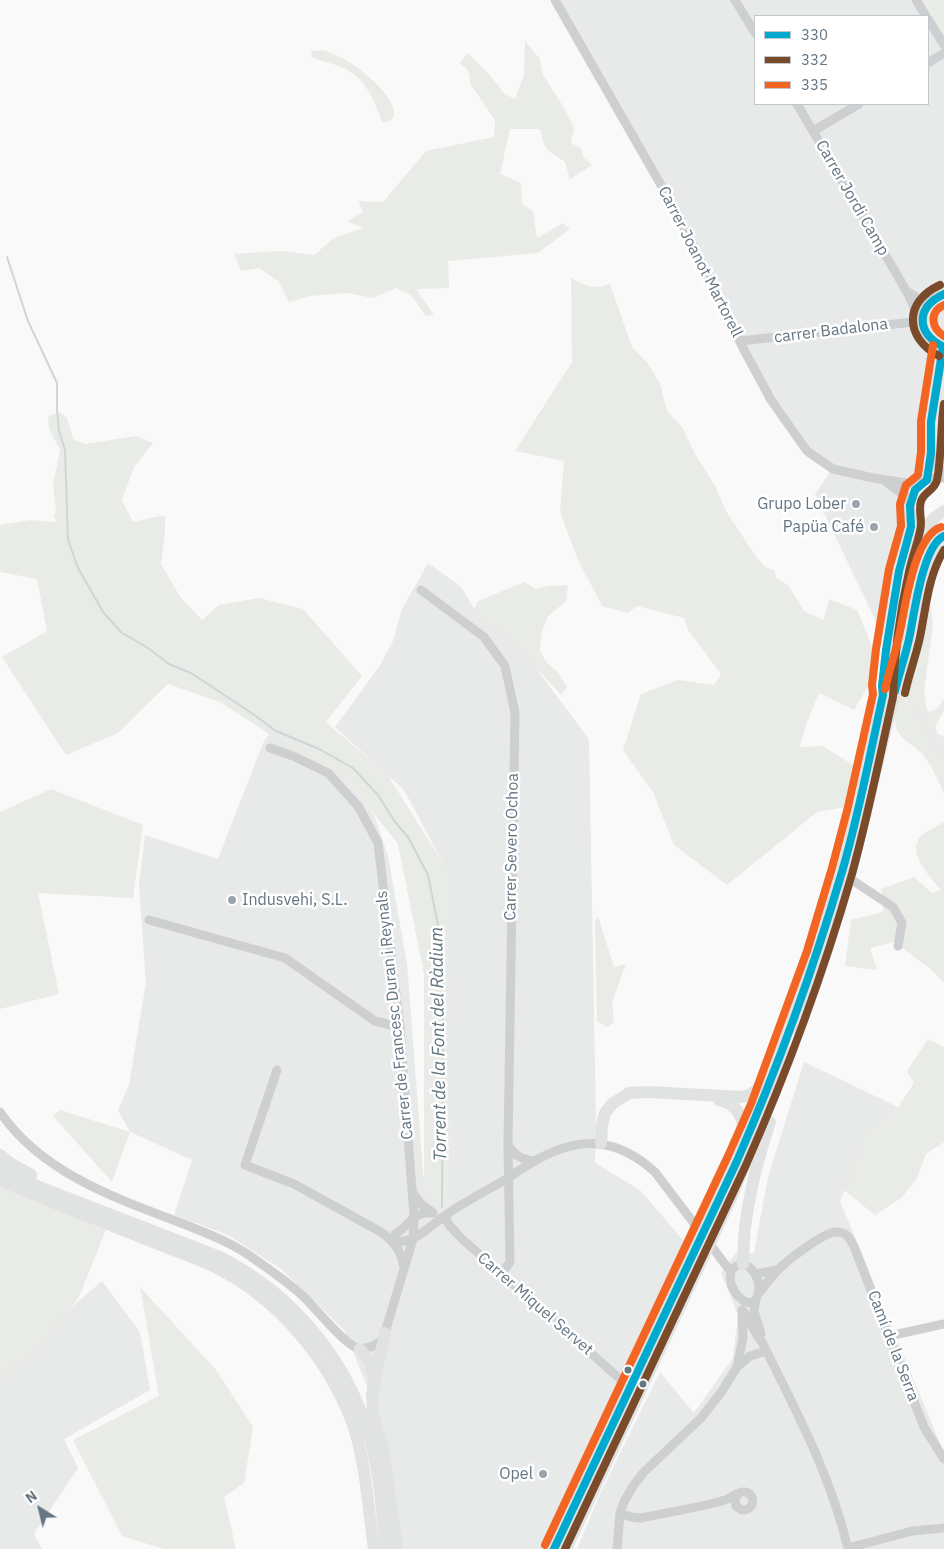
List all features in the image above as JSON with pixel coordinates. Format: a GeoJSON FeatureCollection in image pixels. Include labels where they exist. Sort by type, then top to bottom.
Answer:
{"type":"FeatureCollection","features":[{"type":"Feature","properties":{"kind":"highway"},"geometry":{"type":"LineString","coordinates":[[883,695],[882,686],[886,650],[899,570],[911,527],[911,511]]}},
{"type":"Feature","properties":{"kind":"highway"},"geometry":{"type":"LineString","coordinates":[[880,753],[902,610],[906,566],[918,536],[928,524],[944,511]]}},
{"type":"Feature","properties":{"kind":"highway"},"geometry":{"type":"LineString","coordinates":[[558,1546],[731,1171],[738,1162],[787,1036],[816,954],[842,871],[869,764],[902,610],[918,553],[927,536],[944,519]]}},
{"type":"Feature","properties":{"kind":"highway"},"geometry":{"type":"LineString","coordinates":[[571,1549],[586,1506],[731,1198],[770,1105],[824,958],[849,878],[906,654],[922,572],[934,545],[943,537]]}},
{"type":"Feature","properties":{"kind":"highway"},"geometry":{"type":"LineString","coordinates":[[709,1097],[715,1095],[742,1097],[754,1094],[763,1084],[787,1036]]}},
{"type":"Feature","properties":{"kind":"highway"},"geometry":{"type":"LineString","coordinates":[[601,1143],[602,1124],[605,1113],[612,1104],[629,1093],[648,1092],[709,1097],[730,1104],[740,1115],[744,1129],[733,1159],[731,1171]]}},
{"type":"Feature","properties":{"kind":"highway"},"geometry":{"type":"LineString","coordinates":[[743,1264],[743,1245],[750,1191],[756,1164],[771,1117],[770,1105]]}},
{"type":"Feature","properties":{"kind":"highway"},"geometry":{"type":"LineString","coordinates":[[0,1155],[10,1163],[50,1184],[141,1220],[168,1236]]}},
{"type":"Feature","properties":{"kind":"highway"},"geometry":{"type":"LineString","coordinates":[[0,1168],[37,1186],[220,1257],[259,1279],[291,1305],[318,1336],[340,1368],[366,1427],[374,1458],[386,1549]]}},
{"type":"Feature","properties":{"kind":"highway"},"geometry":{"type":"LineString","coordinates":[[0,1180],[212,1266],[251,1289],[282,1315],[318,1359],[338,1390],[352,1423],[362,1462],[374,1549]]}},
{"type":"Feature","properties":{"kind":"highway"},"geometry":{"type":"LineString","coordinates":[[0,1189],[32,1200],[46,1199]]}},
{"type":"Feature","properties":{"kind":"highway"},"geometry":{"type":"LineString","coordinates":[[385,1333],[374,1378],[372,1394],[373,1414],[384,1454],[397,1549]]}},
{"type":"Feature","properties":{"kind":"highway"},"geometry":{"type":"LineString","coordinates":[[360,1348],[368,1360],[374,1378]]}},
{"type":"Feature","properties":{"kind":"highway"},"geometry":{"type":"LineString","coordinates":[[558,1546],[586,1506]]}},
{"type":"Feature","properties":{"kind":"street","name":"Carrer Joanot Martorell"},"geometry":{"type":"LineString","coordinates":[[555,0],[677,214],[771,400],[807,451],[833,469],[882,479],[913,484],[944,477]]}},
{"type":"Feature","properties":{"kind":"street"},"geometry":{"type":"LineString","coordinates":[[736,0],[754,31]]}},
{"type":"Feature","properties":{"kind":"street"},"geometry":{"type":"LineString","coordinates":[[916,0],[925,15]]}},
{"type":"Feature","properties":{"kind":"street"},"geometry":{"type":"LineString","coordinates":[[929,21],[944,45]]}},
{"type":"Feature","properties":{"kind":"street"},"geometry":{"type":"LineString","coordinates":[[929,62],[944,54]]}},
{"type":"Feature","properties":{"kind":"street","name":"Carrer Jordi Camp"},"geometry":{"type":"LineString","coordinates":[[798,105],[907,292],[916,311],[923,319],[926,335],[934,343],[944,347]]}},
{"type":"Feature","properties":{"kind":"street"},"geometry":{"type":"LineString","coordinates":[[814,131],[857,105]]}},
{"type":"Feature","properties":{"kind":"street"},"geometry":{"type":"LineString","coordinates":[[907,292],[921,300],[931,300],[944,294]]}},
{"type":"Feature","properties":{"kind":"street"},"geometry":{"type":"LineString","coordinates":[[923,319],[926,308],[931,300]]}},
{"type":"Feature","properties":{"kind":"street","name":"carrer Badalona"},"geometry":{"type":"LineString","coordinates":[[740,341],[923,319]]}},
{"type":"Feature","properties":{"kind":"street"},"geometry":{"type":"LineString","coordinates":[[911,511],[916,490],[925,481],[932,453],[931,422],[944,347]]}},
{"type":"Feature","properties":{"kind":"street"},"geometry":{"type":"LineString","coordinates":[[932,453],[944,477]]}},
{"type":"Feature","properties":{"kind":"street"},"geometry":{"type":"LineString","coordinates":[[882,479],[906,497],[919,528],[925,533],[943,537]]}},
{"type":"Feature","properties":{"kind":"street","name":"Carrer Severo Ochoa"},"geometry":{"type":"LineString","coordinates":[[421,590],[484,637],[505,666],[515,713],[508,1144],[510,1262],[501,1274]]}},
{"type":"Feature","properties":{"kind":"street","name":"Carrer de Francesc Duran i Reynals"},"geometry":{"type":"LineString","coordinates":[[270,748],[328,772],[358,806],[378,843],[400,1027],[414,1215],[413,1239],[385,1333]]}},
{"type":"Feature","properties":{"kind":"street"},"geometry":{"type":"LineString","coordinates":[[849,878],[893,907],[902,923],[898,946]]}},
{"type":"Feature","properties":{"kind":"street"},"geometry":{"type":"LineString","coordinates":[[149,920],[285,958],[376,1022],[400,1027]]}},
{"type":"Feature","properties":{"kind":"street"},"geometry":{"type":"LineString","coordinates":[[277,1070],[245,1165],[294,1184],[381,1232],[394,1237],[404,1235],[413,1239],[439,1217],[534,1161],[576,1145],[601,1143],[620,1148],[641,1160],[655,1172],[731,1272]]}},
{"type":"Feature","properties":{"kind":"street"},"geometry":{"type":"LineString","coordinates":[[0,1112],[14,1129],[35,1149],[68,1174],[91,1187],[240,1249],[282,1278],[303,1296],[350,1344],[360,1348],[375,1345],[383,1339],[385,1333]]}},
{"type":"Feature","properties":{"kind":"street"},"geometry":{"type":"LineString","coordinates":[[508,1144],[516,1156],[534,1161]]}},
{"type":"Feature","properties":{"kind":"street","name":"Carrer Miquel Servet"},"geometry":{"type":"LineString","coordinates":[[412,1192],[422,1205],[450,1226],[460,1238],[630,1388]]}},
{"type":"Feature","properties":{"kind":"street"},"geometry":{"type":"LineString","coordinates":[[394,1237],[404,1229],[414,1215],[424,1213],[439,1217]]}},
{"type":"Feature","properties":{"kind":"street","name":"Camí de la Serra"},"geometry":{"type":"LineString","coordinates":[[777,1270],[828,1234],[842,1232],[852,1241],[924,1427],[944,1460]]}},
{"type":"Feature","properties":{"kind":"street"},"geometry":{"type":"LineString","coordinates":[[394,1237],[405,1269]]}},
{"type":"Feature","properties":{"kind":"street"},"geometry":{"type":"LineString","coordinates":[[762,1342],[754,1311],[758,1296],[755,1274],[748,1265],[736,1266],[731,1272],[730,1278],[747,1316],[762,1342],[815,1450],[830,1485],[848,1549],[912,1531],[944,1528]]}},
{"type":"Feature","properties":{"kind":"street"},"geometry":{"type":"LineString","coordinates":[[755,1274],[777,1270]]}},
{"type":"Feature","properties":{"kind":"street"},"geometry":{"type":"LineString","coordinates":[[742,1305],[752,1303],[777,1270]]}},
{"type":"Feature","properties":{"kind":"street"},"geometry":{"type":"LineString","coordinates":[[617,1549],[620,1513],[633,1486],[644,1472],[702,1417],[722,1391],[736,1367],[743,1338],[742,1305]]}},
{"type":"Feature","properties":{"kind":"street"},"geometry":{"type":"LineString","coordinates":[[889,1336],[944,1324]]}},
{"type":"Feature","properties":{"kind":"street"},"geometry":{"type":"LineString","coordinates":[[736,1367],[750,1356],[766,1351]]}},
{"type":"Feature","properties":{"kind":"street"},"geometry":{"type":"LineString","coordinates":[[620,1513],[641,1518],[725,1500],[748,1492],[753,1501],[749,1508],[742,1510],[725,1500]]}},
{"type":"Feature","properties":{"kind":"street"},"geometry":{"type":"LineString","coordinates":[[736,1506],[735,1499],[738,1494]]}},
{"type":"Feature","properties":{"kind":"shaded area"},"geometry":{"type":"Polygon","coordinates":[[[559,0],[924,0],[944,33],[944,478],[915,490],[886,650],[881,632],[815,494],[832,469],[807,451],[771,400],[679,218],[559,0]]]}},
{"type":"Feature","properties":{"kind":"shaded area"},"geometry":{"type":"Polygon","coordinates":[[[924,0],[944,0],[944,33],[924,0]]]}},
{"type":"Feature","properties":{"kind":"shaded area"},"geometry":{"type":"Polygon","coordinates":[[[525,41],[540,59],[543,75],[574,127],[571,143],[582,149],[583,157],[592,165],[570,179],[565,162],[548,150],[544,144],[540,129],[510,129],[500,174],[521,183],[522,204],[533,211],[537,238],[563,223],[570,229],[538,253],[448,261],[449,288],[416,289],[434,315],[426,316],[411,295],[396,288],[373,298],[347,293],[311,296],[289,302],[278,281],[259,268],[241,271],[234,254],[281,251],[314,255],[334,238],[363,228],[347,221],[363,212],[358,201],[383,202],[426,151],[494,137],[495,120],[471,85],[468,70],[460,63],[467,53],[487,72],[505,94],[515,99],[524,75],[525,41]]]}},
{"type":"Feature","properties":{"kind":"shaded area"},"geometry":{"type":"Polygon","coordinates":[[[324,50],[349,62],[378,86],[390,101],[394,109],[394,117],[387,122],[382,122],[372,97],[356,76],[341,67],[311,57],[312,51],[324,50]]]}},
{"type":"Feature","properties":{"kind":"shaded area"},"geometry":{"type":"Polygon","coordinates":[[[571,278],[590,286],[599,287],[610,284],[632,347],[649,365],[660,384],[667,411],[682,427],[695,454],[715,486],[726,511],[756,557],[765,567],[775,571],[776,578],[788,585],[804,611],[824,620],[829,599],[857,610],[880,666],[854,710],[819,693],[807,722],[800,747],[823,746],[856,767],[852,806],[817,812],[727,885],[674,845],[653,792],[623,750],[641,694],[678,680],[714,685],[721,674],[688,630],[684,618],[637,606],[628,613],[602,606],[578,560],[560,512],[564,461],[515,451],[572,362],[571,278]]]}},
{"type":"Feature","properties":{"kind":"shaded area"},"geometry":{"type":"Polygon","coordinates":[[[59,412],[67,418],[73,439],[85,444],[136,436],[153,443],[134,467],[122,500],[133,522],[165,515],[161,564],[181,598],[202,620],[219,605],[259,598],[303,609],[362,676],[326,722],[387,774],[443,863],[451,895],[455,1200],[449,1204],[437,1206],[424,1183],[424,974],[398,844],[345,777],[269,734],[220,702],[168,684],[118,733],[66,755],[2,657],[47,631],[37,579],[0,572],[0,525],[30,520],[57,522],[54,517],[56,510],[53,485],[60,450],[49,429],[48,416],[59,412]]]}},
{"type":"Feature","properties":{"kind":"shaded area"},"geometry":{"type":"Polygon","coordinates":[[[944,543],[944,549],[937,564],[929,598],[933,625],[924,691],[926,706],[929,712],[938,708],[944,699],[944,710],[935,727],[938,734],[944,736],[944,751],[907,688],[902,691],[944,768],[944,793],[926,759],[900,735],[895,724],[894,715],[933,559],[938,548],[944,543]]]}},
{"type":"Feature","properties":{"kind":"shaded area"},"geometry":{"type":"Polygon","coordinates":[[[428,563],[461,587],[473,607],[513,638],[589,739],[596,1123],[595,1163],[640,1190],[688,1246],[544,1549],[402,1549],[375,1407],[345,1331],[281,1269],[228,1235],[174,1215],[192,1160],[130,1132],[118,1110],[129,1085],[146,982],[139,885],[145,835],[218,859],[263,743],[269,734],[316,755],[345,777],[374,815],[388,856],[407,964],[424,1183],[437,1206],[454,1200],[451,895],[443,863],[404,790],[335,727],[379,667],[393,641],[402,609],[428,563]]]}},
{"type":"Feature","properties":{"kind":"shaded area"},"geometry":{"type":"Polygon","coordinates":[[[525,582],[535,589],[568,585],[566,601],[548,616],[542,631],[540,651],[547,663],[558,672],[567,687],[561,695],[511,641],[472,612],[478,601],[525,582]]]}},
{"type":"Feature","properties":{"kind":"shaded area"},"geometry":{"type":"Polygon","coordinates":[[[907,688],[944,751],[944,768],[902,691],[907,688]]]}},
{"type":"Feature","properties":{"kind":"shaded area"},"geometry":{"type":"Polygon","coordinates":[[[51,789],[143,825],[133,898],[38,893],[59,994],[0,1009],[0,812],[51,789]]]}},
{"type":"Feature","properties":{"kind":"shaded area"},"geometry":{"type":"Polygon","coordinates":[[[944,822],[944,983],[932,970],[894,942],[870,948],[877,970],[845,966],[851,920],[883,912],[884,899],[881,889],[914,877],[932,893],[941,890],[921,864],[916,849],[917,842],[921,836],[944,822]]]}},
{"type":"Feature","properties":{"kind":"shaded area"},"geometry":{"type":"Polygon","coordinates":[[[598,916],[614,967],[626,964],[612,1002],[614,1022],[607,1027],[597,1021],[595,922],[598,916]]]}},
{"type":"Feature","properties":{"kind":"shaded area"},"geometry":{"type":"Polygon","coordinates":[[[928,1039],[944,1047],[944,1142],[926,1154],[916,1180],[901,1198],[875,1215],[844,1190],[868,1135],[898,1107],[914,1083],[907,1071],[928,1039]]]}},
{"type":"Feature","properties":{"kind":"shaded area"},"geometry":{"type":"Polygon","coordinates":[[[804,1062],[898,1107],[868,1135],[840,1201],[944,1453],[944,1549],[577,1549],[600,1494],[660,1372],[694,1413],[733,1358],[738,1315],[721,1273],[736,1253],[754,1253],[768,1177],[804,1062]]]}},
{"type":"Feature","properties":{"kind":"shaded area"},"geometry":{"type":"Polygon","coordinates":[[[60,1110],[130,1132],[112,1182],[53,1116],[60,1110]]]}},
{"type":"Feature","properties":{"kind":"shaded area"},"geometry":{"type":"Polygon","coordinates":[[[0,1184],[16,1193],[106,1230],[78,1299],[36,1349],[0,1378],[0,1184]]]}},
{"type":"Feature","properties":{"kind":"shaded area"},"geometry":{"type":"Polygon","coordinates":[[[102,1281],[140,1332],[150,1390],[64,1439],[78,1468],[34,1534],[42,1549],[0,1549],[0,1369],[102,1281]]]}},
{"type":"Feature","properties":{"kind":"shaded area"},"geometry":{"type":"Polygon","coordinates":[[[140,1287],[216,1370],[253,1427],[244,1483],[224,1497],[236,1549],[164,1549],[122,1536],[73,1440],[159,1396],[140,1287]]]}},
{"type":"Feature","properties":{"kind":"waterway","name":"Torrent de la Font del Ràdium"},"geometry":{"type":"LineString","coordinates":[[7,257],[28,321],[57,383],[59,431],[65,450],[68,540],[78,568],[103,612],[122,633],[148,648],[169,664],[191,673],[276,731],[319,749],[353,768],[378,795],[395,822],[408,837],[428,875],[441,940],[443,1033],[442,1207]]}},
{"type":"Feature","properties":{"kind":"transit line","name":"332"},"geometry":{"type":"LineString","coordinates":[[939,356],[920,340],[913,320],[914,310],[919,301],[928,292],[940,285]]}},
{"type":"Feature","properties":{"kind":"transit line","name":"330"},"geometry":{"type":"LineString","coordinates":[[944,294],[928,306],[923,320],[924,328],[928,335],[944,347]]}},
{"type":"Feature","properties":{"kind":"transit line","name":"335"},"geometry":{"type":"LineString","coordinates":[[944,305],[939,308],[934,316],[934,325],[944,336]]}},
{"type":"Feature","properties":{"kind":"transit line","name":"335"},"geometry":{"type":"LineString","coordinates":[[545,1545],[751,1104],[807,951],[848,807],[873,694],[872,685],[876,649],[889,569],[901,526],[900,504],[906,485],[918,475],[921,452],[921,421],[933,345]]}},
{"type":"Feature","properties":{"kind":"transit line","name":"330"},"geometry":{"type":"LineString","coordinates":[[554,1549],[737,1161],[781,1054],[819,945],[854,828],[883,695],[882,686],[886,650],[899,571],[911,527],[910,506],[915,490],[927,480],[931,453],[931,422],[943,347]]}},
{"type":"Feature","properties":{"kind":"transit line","name":"332"},"geometry":{"type":"LineString","coordinates":[[565,1549],[746,1165],[776,1094],[817,984],[852,874],[874,786],[893,697],[896,650],[910,567],[921,527],[921,501],[937,480],[944,404]]}},
{"type":"Feature","properties":{"kind":"transit line","name":"335"},"geometry":{"type":"LineString","coordinates":[[885,689],[917,559],[923,544],[931,533],[941,527]]}},
{"type":"Feature","properties":{"kind":"transit line","name":"330"},"geometry":{"type":"LineString","coordinates":[[895,691],[925,567],[936,542],[944,536]]}},
{"type":"Feature","properties":{"kind":"transit line","name":"332"},"geometry":{"type":"LineString","coordinates":[[905,693],[918,644],[928,592],[934,570],[944,550]]}},
{"type":"Feature","properties":{"kind":"place","name":"Grupo Lober"},"geometry":{"type":"Point","coordinates":[856,504]}},
{"type":"Feature","properties":{"kind":"place","name":"Papüa Café"},"geometry":{"type":"Point","coordinates":[874,527]}},
{"type":"Feature","properties":{"kind":"place","name":"Indusvehi, S.L."},"geometry":{"type":"Point","coordinates":[232,900]}},
{"type":"Feature","properties":{"kind":"place","name":"Opel"},"geometry":{"type":"Point","coordinates":[543,1474]}}]}
